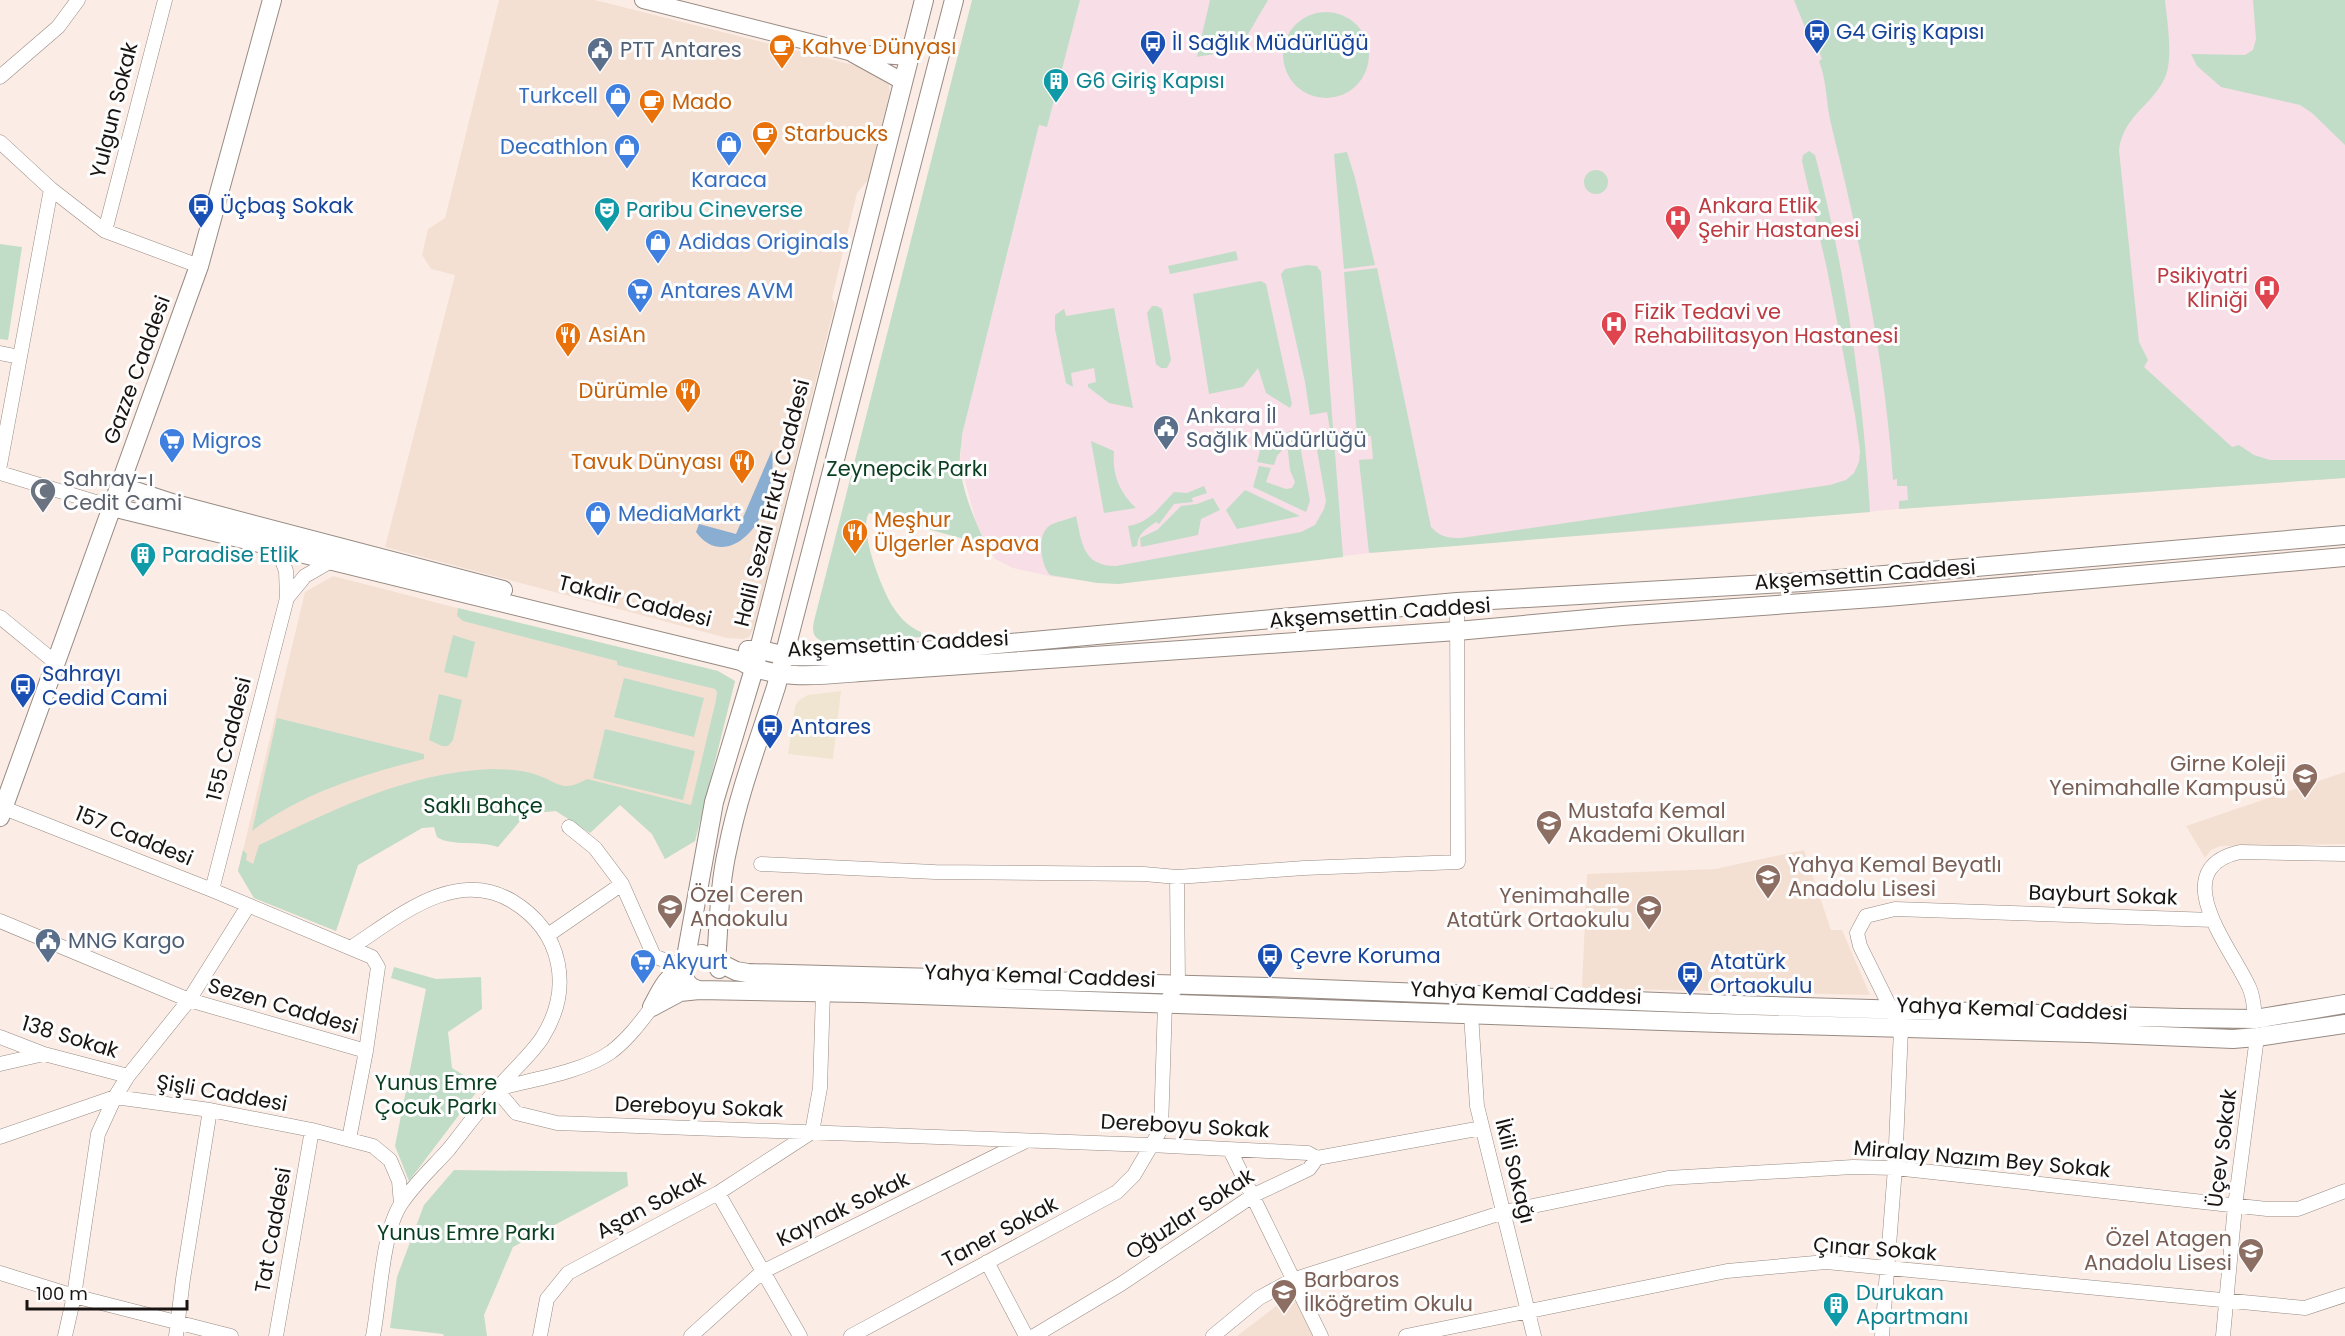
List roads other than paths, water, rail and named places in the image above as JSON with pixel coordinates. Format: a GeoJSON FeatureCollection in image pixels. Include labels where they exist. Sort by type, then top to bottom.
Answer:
{"type":"FeatureCollection","features":[{"type":"Feature","properties":{"kind":"main road","name":"Gazze Caddesi"},"geometry":{"type":"LineString","coordinates":[[2,812],[199,266],[272,0]]}},
{"type":"Feature","properties":{"kind":"main road","name":"Halil Sezai Erkut Caddesi"},"geometry":{"type":"LineString","coordinates":[[784,655],[759,649],[924,0]]}},
{"type":"Feature","properties":{"kind":"main road"},"geometry":{"type":"LineString","coordinates":[[784,655],[954,0]]}},
{"type":"Feature","properties":{"kind":"main road"},"geometry":{"type":"LineString","coordinates":[[909,57],[925,55],[937,68]]}},
{"type":"Feature","properties":{"kind":"main road"},"geometry":{"type":"LineString","coordinates":[[902,81],[909,90],[914,92],[922,93],[932,90]]}},
{"type":"Feature","properties":{"kind":"main road","name":"Takdir Caddesi"},"geometry":{"type":"LineString","coordinates":[[120,486],[197,510],[546,602],[743,651],[759,649]]}},
{"type":"Feature","properties":{"kind":"main road","name":"Takdir Caddesi"},"geometry":{"type":"LineString","coordinates":[[112,507],[739,660],[754,669]]}},
{"type":"Feature","properties":{"kind":"main road","name":"Akşemsettin Caddesi"},"geometry":{"type":"LineString","coordinates":[[2345,535],[1803,582],[1457,602],[890,654],[826,658],[784,655],[779,675],[853,673],[1457,631],[1622,615],[1887,597],[2345,556]]}},
{"type":"Feature","properties":{"kind":"main road"},"geometry":{"type":"LineString","coordinates":[[652,1007],[662,988],[673,974],[685,965],[690,958],[702,954],[713,958],[719,968],[718,980],[715,985],[702,990],[688,985],[683,974],[685,965],[704,851],[714,802],[759,649]]}},
{"type":"Feature","properties":{"kind":"main road"},"geometry":{"type":"LineString","coordinates":[[716,963],[720,894],[727,848],[741,795],[779,675],[754,669]]}},
{"type":"Feature","properties":{"kind":"main road","name":"Yahya Kemal Caddesi"},"geometry":{"type":"LineString","coordinates":[[716,963],[748,973],[1890,1008],[2256,1028],[2345,1024]]}},
{"type":"Feature","properties":{"kind":"main road","name":"Yahya Kemal Caddesi"},"geometry":{"type":"LineString","coordinates":[[652,1007],[680,992],[702,990],[823,992],[2233,1039],[2256,1028],[2345,1004]]}},
{"type":"Feature","properties":{"kind":"street"},"geometry":{"type":"LineString","coordinates":[[0,77],[58,27],[78,0]]}},
{"type":"Feature","properties":{"kind":"street","name":"Yulgun Sokak"},"geometry":{"type":"LineString","coordinates":[[105,231],[165,0]]}},
{"type":"Feature","properties":{"kind":"street"},"geometry":{"type":"LineString","coordinates":[[643,0],[853,53],[909,57]]}},
{"type":"Feature","properties":{"kind":"street"},"geometry":{"type":"LineString","coordinates":[[853,53],[902,81]]}},
{"type":"Feature","properties":{"kind":"street"},"geometry":{"type":"LineString","coordinates":[[0,142],[51,189],[105,231],[199,266]]}},
{"type":"Feature","properties":{"kind":"street"},"geometry":{"type":"LineString","coordinates":[[0,465],[51,189]]}},
{"type":"Feature","properties":{"kind":"street"},"geometry":{"type":"LineString","coordinates":[[0,353],[20,357]]}},
{"type":"Feature","properties":{"kind":"street"},"geometry":{"type":"LineString","coordinates":[[0,473],[112,507]]}},
{"type":"Feature","properties":{"kind":"street","name":"155 Caddesi"},"geometry":{"type":"LineString","coordinates":[[212,890],[287,598],[286,571],[277,547]]}},
{"type":"Feature","properties":{"kind":"street","name":"155 Caddesi"},"geometry":{"type":"LineString","coordinates":[[287,598],[305,576],[331,561]]}},
{"type":"Feature","properties":{"kind":"street"},"geometry":{"type":"LineString","coordinates":[[761,864],[935,872],[1144,874],[1177,877],[1304,868],[1458,862],[1457,602]]}},
{"type":"Feature","properties":{"kind":"street"},"geometry":{"type":"LineString","coordinates":[[0,617],[56,663]]}},
{"type":"Feature","properties":{"kind":"street","name":"157 Caddesi"},"geometry":{"type":"LineString","coordinates":[[2,812],[212,890],[372,957],[378,967],[366,1051]]}},
{"type":"Feature","properties":{"kind":"street"},"geometry":{"type":"LineString","coordinates":[[569,827],[595,848],[622,884],[654,956],[685,965]]}},
{"type":"Feature","properties":{"kind":"street","name":"Üçev Sokak"},"geometry":{"type":"LineString","coordinates":[[2223,1336],[2235,1206],[2256,1028],[2251,990],[2213,920],[2205,900],[2205,881],[2214,863],[2225,856],[2240,852],[2345,854]]}},
{"type":"Feature","properties":{"kind":"street"},"geometry":{"type":"LineString","coordinates":[[1165,1003],[1178,985],[1177,877]]}},
{"type":"Feature","properties":{"kind":"street"},"geometry":{"type":"LineString","coordinates":[[548,935],[622,884]]}},
{"type":"Feature","properties":{"kind":"street"},"geometry":{"type":"LineString","coordinates":[[352,947],[422,902],[444,892],[465,889],[489,891],[511,900],[531,915],[548,935],[555,950],[560,972],[560,995],[554,1016],[541,1040],[496,1089],[401,1204],[390,1226],[373,1336]]}},
{"type":"Feature","properties":{"kind":"street"},"geometry":{"type":"LineString","coordinates":[[65,1336],[74,1296],[98,1134],[115,1097],[128,1076],[189,1000],[248,906]]}},
{"type":"Feature","properties":{"kind":"street","name":"Bayburt Sokak"},"geometry":{"type":"LineString","coordinates":[[1901,1029],[1860,946],[1857,933],[1866,916],[1876,912],[1895,909],[2213,920]]}},
{"type":"Feature","properties":{"kind":"street","name":"Sezen Caddesi"},"geometry":{"type":"LineString","coordinates":[[0,921],[189,1000],[366,1051]]}},
{"type":"Feature","properties":{"kind":"street"},"geometry":{"type":"LineString","coordinates":[[812,1132],[820,1088],[823,992]]}},
{"type":"Feature","properties":{"kind":"street","name":"Taner Sokak"},"geometry":{"type":"LineString","coordinates":[[851,1336],[1117,1192],[1134,1175],[1161,1129],[1165,1003]]}},
{"type":"Feature","properties":{"kind":"street"},"geometry":{"type":"LineString","coordinates":[[496,1089],[584,1066],[611,1052],[652,1007]]}},
{"type":"Feature","properties":{"kind":"street","name":"İkili Sokağı"},"geometry":{"type":"LineString","coordinates":[[1471,1014],[1477,1107],[1534,1336]]}},
{"type":"Feature","properties":{"kind":"street"},"geometry":{"type":"LineString","coordinates":[[1882,1336],[1895,1168],[1901,1029]]}},
{"type":"Feature","properties":{"kind":"street","name":"138 Sokak"},"geometry":{"type":"LineString","coordinates":[[0,1037],[44,1054],[128,1076]]}},
{"type":"Feature","properties":{"kind":"street"},"geometry":{"type":"LineString","coordinates":[[349,1139],[366,1051]]}},
{"type":"Feature","properties":{"kind":"street"},"geometry":{"type":"LineString","coordinates":[[0,1064],[44,1054]]}},
{"type":"Feature","properties":{"kind":"street","name":"Dereboyu Sokak"},"geometry":{"type":"LineString","coordinates":[[496,1089],[516,1113],[557,1124],[1150,1145],[1308,1153],[1317,1158]]}},
{"type":"Feature","properties":{"kind":"street","name":"Şişli Caddesi"},"geometry":{"type":"LineString","coordinates":[[0,1137],[115,1097],[210,1110],[312,1130],[373,1146],[390,1160],[399,1181],[401,1204]]}},
{"type":"Feature","properties":{"kind":"street"},"geometry":{"type":"LineString","coordinates":[[178,1330],[183,1279],[210,1110]]}},
{"type":"Feature","properties":{"kind":"street","name":"Oğuzlar Sokak"},"geometry":{"type":"LineString","coordinates":[[1034,1336],[1121,1284],[1254,1195],[1309,1169],[1317,1158],[1482,1128]]}},
{"type":"Feature","properties":{"kind":"street","name":"Tat Caddesi"},"geometry":{"type":"LineString","coordinates":[[276,1336],[312,1130]]}},
{"type":"Feature","properties":{"kind":"street","name":"Aşan Sokak"},"geometry":{"type":"LineString","coordinates":[[540,1336],[547,1299],[568,1273],[718,1193],[812,1132]]}},
{"type":"Feature","properties":{"kind":"street","name":"Kaynak Sokak"},"geometry":{"type":"LineString","coordinates":[[692,1336],[762,1272],[1027,1141]]}},
{"type":"Feature","properties":{"kind":"street"},"geometry":{"type":"LineString","coordinates":[[1230,1150],[1321,1336]]}},
{"type":"Feature","properties":{"kind":"street","name":"Miralay Nazım Bey Sokak"},"geometry":{"type":"LineString","coordinates":[[1213,1336],[1258,1298],[1292,1280],[1504,1212],[1668,1178],[1853,1167],[1895,1168],[2267,1209],[2298,1209],[2345,1191]]}},
{"type":"Feature","properties":{"kind":"street"},"geometry":{"type":"LineString","coordinates":[[718,1193],[800,1336]]}},
{"type":"Feature","properties":{"kind":"street"},"geometry":{"type":"LineString","coordinates":[[987,1262],[1026,1336]]}},
{"type":"Feature","properties":{"kind":"street","name":"Çınar Sokak"},"geometry":{"type":"LineString","coordinates":[[1406,1336],[1727,1271],[1826,1262],[2305,1308],[2345,1295]]}},
{"type":"Feature","properties":{"kind":"street"},"geometry":{"type":"LineString","coordinates":[[0,1273],[178,1330],[231,1336]]}},
{"type":"Feature","properties":{"kind":"water"},"geometry":{"type":"Polygon","coordinates":[[[772,450],[769,493],[754,528],[736,543],[726,547],[706,542],[696,532],[699,524],[736,534],[772,450]]]}},
{"type":"Feature","properties":{"kind":"place","name":"G4 Giriş Kapısı"},"geometry":{"type":"Point","coordinates":[1817,55]}},
{"type":"Feature","properties":{"kind":"place","name":"İl Sağlık Müdürlüğü"},"geometry":{"type":"Point","coordinates":[1153,66]}},
{"type":"Feature","properties":{"kind":"place","name":"Kahve Dünyası"},"geometry":{"type":"Point","coordinates":[782,70]}},
{"type":"Feature","properties":{"kind":"place","name":"PTT Antares"},"geometry":{"type":"Point","coordinates":[600,73]}},
{"type":"Feature","properties":{"kind":"place","name":"G6 Giriş Kapısı"},"geometry":{"type":"Point","coordinates":[1056,104]}},
{"type":"Feature","properties":{"kind":"place","name":"Turkcell"},"geometry":{"type":"Point","coordinates":[618,119]}},
{"type":"Feature","properties":{"kind":"place","name":"Mado"},"geometry":{"type":"Point","coordinates":[652,125]}},
{"type":"Feature","properties":{"kind":"place","name":"Starbucks"},"geometry":{"type":"Point","coordinates":[765,157]}},
{"type":"Feature","properties":{"kind":"place","name":"Karaca"},"geometry":{"type":"Point","coordinates":[729,167]}},
{"type":"Feature","properties":{"kind":"place","name":"Decathlon"},"geometry":{"type":"Point","coordinates":[627,170]}},
{"type":"Feature","properties":{"kind":"place","name":"Üçbaş Sokak"},"geometry":{"type":"Point","coordinates":[201,229]}},
{"type":"Feature","properties":{"kind":"place","name":"Paribu Cineverse"},"geometry":{"type":"Point","coordinates":[607,233]}},
{"type":"Feature","properties":{"kind":"place","name":"Ankara Etlik Şehir Hastanesi"},"geometry":{"type":"Point","coordinates":[1678,241]}},
{"type":"Feature","properties":{"kind":"place","name":"Adidas Originals"},"geometry":{"type":"Point","coordinates":[658,265]}},
{"type":"Feature","properties":{"kind":"place","name":"Psikiyatri Kliniği"},"geometry":{"type":"Point","coordinates":[2267,311]}},
{"type":"Feature","properties":{"kind":"place","name":"Antares AVM"},"geometry":{"type":"Point","coordinates":[640,314]}},
{"type":"Feature","properties":{"kind":"place","name":"Fizik Tedavi ve Rehabilitasyon Hastanesi"},"geometry":{"type":"Point","coordinates":[1614,347]}},
{"type":"Feature","properties":{"kind":"place","name":"AsiAn"},"geometry":{"type":"Point","coordinates":[568,358]}},
{"type":"Feature","properties":{"kind":"place","name":"Dürümle"},"geometry":{"type":"Point","coordinates":[688,414]}},
{"type":"Feature","properties":{"kind":"place","name":"Ankara İl Sağlık Müdürlüğü"},"geometry":{"type":"Point","coordinates":[1166,451]}},
{"type":"Feature","properties":{"kind":"place","name":"Migros"},"geometry":{"type":"Point","coordinates":[172,464]}},
{"type":"Feature","properties":{"kind":"place","name":"Tavuk Dünyası"},"geometry":{"type":"Point","coordinates":[742,485]}},
{"type":"Feature","properties":{"kind":"place","name":"Sahray-ı Cedit Cami"},"geometry":{"type":"Point","coordinates":[43,514]}},
{"type":"Feature","properties":{"kind":"place","name":"MediaMarkt"},"geometry":{"type":"Point","coordinates":[598,537]}},
{"type":"Feature","properties":{"kind":"place","name":"Meşhur Ülgerler Aspava"},"geometry":{"type":"Point","coordinates":[855,555]}},
{"type":"Feature","properties":{"kind":"place","name":"Paradise Etlik"},"geometry":{"type":"Point","coordinates":[143,578]}},
{"type":"Feature","properties":{"kind":"place","name":"Sahrayı Cedid Cami"},"geometry":{"type":"Point","coordinates":[23,709]}},
{"type":"Feature","properties":{"kind":"place","name":"Antares"},"geometry":{"type":"Point","coordinates":[770,750]}},
{"type":"Feature","properties":{"kind":"place","name":"Girne Koleji Yenimahalle Kampusü"},"geometry":{"type":"Point","coordinates":[2305,799]}},
{"type":"Feature","properties":{"kind":"place","name":"Mustafa Kemal Akademi Okulları"},"geometry":{"type":"Point","coordinates":[1549,846]}},
{"type":"Feature","properties":{"kind":"place","name":"Yahya Kemal Beyatlı Anadolu Lisesi"},"geometry":{"type":"Point","coordinates":[1768,900]}},
{"type":"Feature","properties":{"kind":"place","name":"Özel Ceren Anaokulu"},"geometry":{"type":"Point","coordinates":[670,930]}},
{"type":"Feature","properties":{"kind":"place","name":"Yenimahalle Atatürk Ortaokulu"},"geometry":{"type":"Point","coordinates":[1649,931]}},
{"type":"Feature","properties":{"kind":"place","name":"MNG Kargo"},"geometry":{"type":"Point","coordinates":[48,964]}},
{"type":"Feature","properties":{"kind":"place","name":"Çevre Koruma"},"geometry":{"type":"Point","coordinates":[1270,979]}},
{"type":"Feature","properties":{"kind":"place","name":"Akyurt"},"geometry":{"type":"Point","coordinates":[643,985]}},
{"type":"Feature","properties":{"kind":"place","name":"Atatürk Ortaokulu"},"geometry":{"type":"Point","coordinates":[1690,997]}},
{"type":"Feature","properties":{"kind":"place","name":"Özel Atagen Anadolu Lisesi"},"geometry":{"type":"Point","coordinates":[2251,1274]}},
{"type":"Feature","properties":{"kind":"place","name":"Barbaros İlköğretim Okulu"},"geometry":{"type":"Point","coordinates":[1284,1315]}},
{"type":"Feature","properties":{"kind":"place","name":"Durukan Apartmanı"},"geometry":{"type":"Point","coordinates":[1836,1328]}},
{"type":"Feature","properties":{"kind":"park label","name":"Zeynepcik Parkı"},"geometry":{"type":"Point","coordinates":[907,469]}},
{"type":"Feature","properties":{"kind":"park label","name":"Saklı Bahçe"},"geometry":{"type":"Point","coordinates":[483,806]}},
{"type":"Feature","properties":{"kind":"park label","name":"Yunus Emre Çocuk Parkı"},"geometry":{"type":"Point","coordinates":[436,1095]}},
{"type":"Feature","properties":{"kind":"park label","name":"Yunus Emre Parkı"},"geometry":{"type":"Point","coordinates":[466,1233]}}]}
